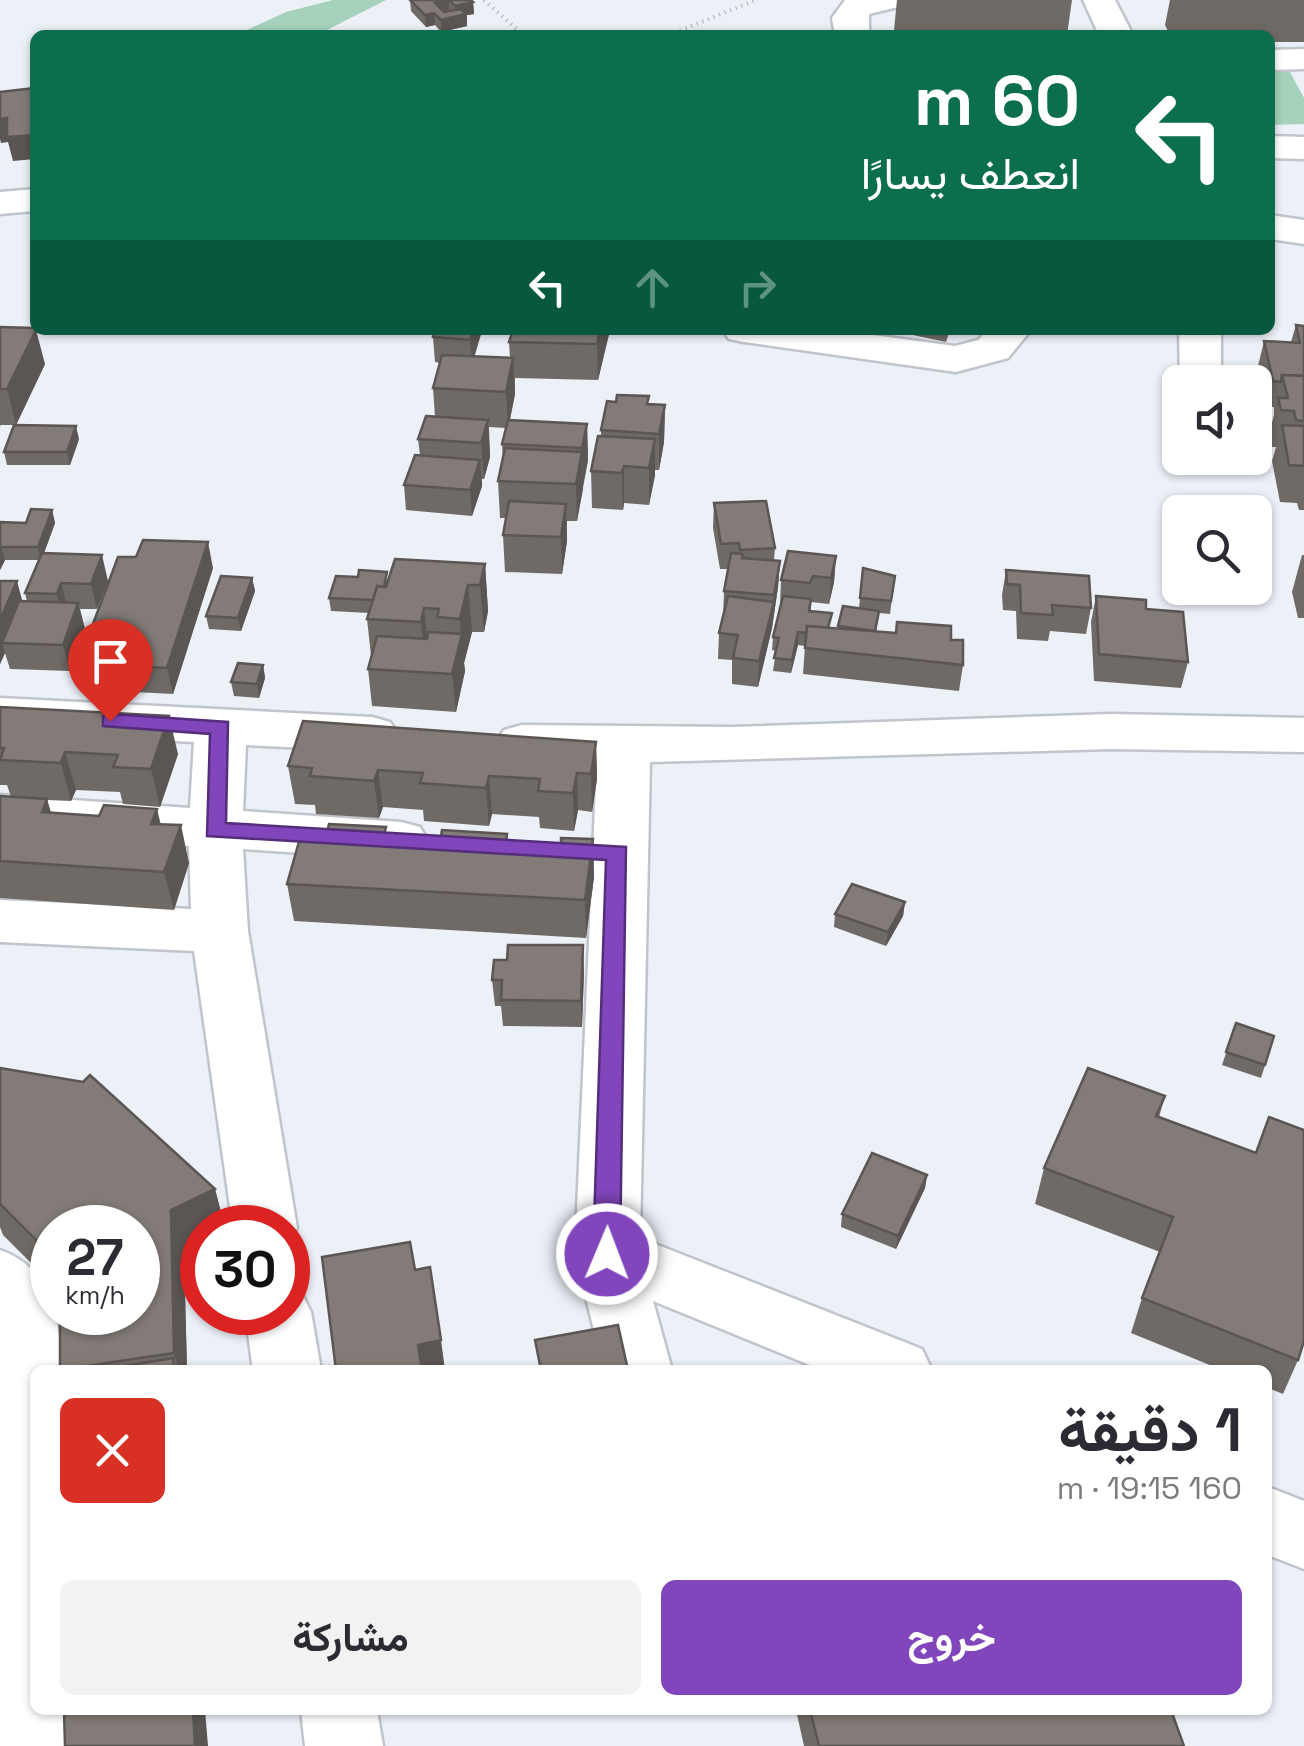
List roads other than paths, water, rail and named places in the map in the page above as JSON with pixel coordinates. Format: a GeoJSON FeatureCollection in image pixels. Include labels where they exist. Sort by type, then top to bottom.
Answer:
{"type":"FeatureCollection","features":[{"type":"Feature","properties":{"kind":"street"},"geometry":{"type":"LineString","coordinates":[[851,30],[849,18],[857,7],[886,0]]}},
{"type":"Feature","properties":{"kind":"street"},"geometry":{"type":"LineString","coordinates":[[1099,0],[1114,30]]}},
{"type":"Feature","properties":{"kind":"street"},"geometry":{"type":"LineString","coordinates":[[1275,60],[1304,60]]}},
{"type":"Feature","properties":{"kind":"street"},"geometry":{"type":"LineString","coordinates":[[1275,147],[1304,148]]}},
{"type":"Feature","properties":{"kind":"street"},"geometry":{"type":"LineString","coordinates":[[0,203],[30,200]]}},
{"type":"Feature","properties":{"kind":"street"},"geometry":{"type":"LineString","coordinates":[[1275,228],[1304,232]]}},
{"type":"Feature","properties":{"kind":"street"},"geometry":{"type":"LineString","coordinates":[[781,335],[956,359],[993,349],[1006,335]]}},
{"type":"Feature","properties":{"kind":"street"},"geometry":{"type":"LineString","coordinates":[[1200,335],[1200,365]]}},
{"type":"Feature","properties":{"kind":"street"},"geometry":{"type":"LineString","coordinates":[[0,715],[413,736]]}},
{"type":"Feature","properties":{"kind":"street"},"geometry":{"type":"LineString","coordinates":[[221,727],[215,830],[220,931],[262,1205]]}},
{"type":"Feature","properties":{"kind":"street"},"geometry":{"type":"LineString","coordinates":[[470,739],[624,747],[909,742],[1086,732],[1304,735]]}},
{"type":"Feature","properties":{"kind":"street"},"geometry":{"type":"LineString","coordinates":[[624,747],[599,852],[607,1254],[637,1365]]}},
{"type":"Feature","properties":{"kind":"street"},"geometry":{"type":"LineString","coordinates":[[0,814],[445,843]]}},
{"type":"Feature","properties":{"kind":"street"},"geometry":{"type":"LineString","coordinates":[[0,921],[220,931]]}},
{"type":"Feature","properties":{"kind":"street"},"geometry":{"type":"LineString","coordinates":[[607,1254],[885,1365]]}},
{"type":"Feature","properties":{"kind":"street"},"geometry":{"type":"LineString","coordinates":[[0,1278],[16,1292],[28,1352],[26,1746]]}},
{"type":"Feature","properties":{"kind":"street"},"geometry":{"type":"LineString","coordinates":[[282,1335],[286,1365]]}},
{"type":"Feature","properties":{"kind":"street"},"geometry":{"type":"LineString","coordinates":[[1272,1522],[1304,1534]]}},
{"type":"Feature","properties":{"kind":"street"},"geometry":{"type":"LineString","coordinates":[[340,1715],[344,1746]]}}]}
